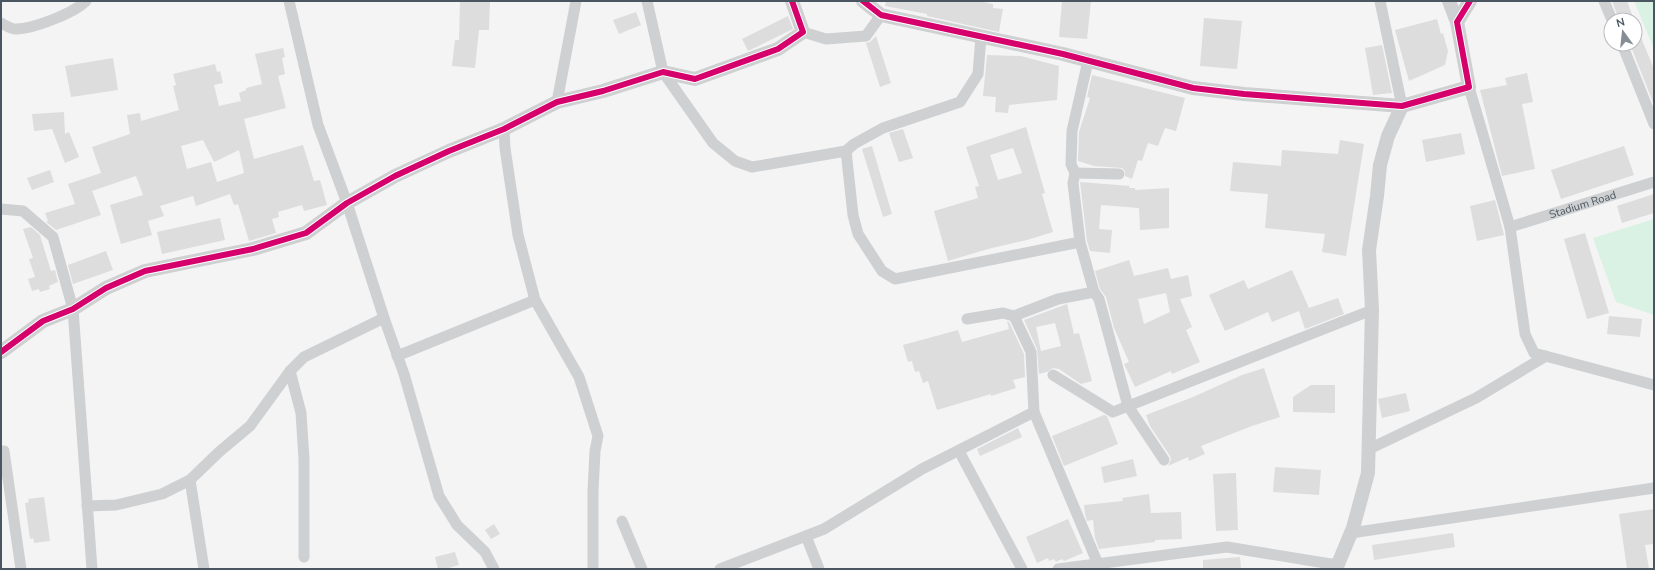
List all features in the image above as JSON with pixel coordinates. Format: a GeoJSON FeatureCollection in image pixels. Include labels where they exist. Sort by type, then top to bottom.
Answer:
{"type":"FeatureCollection","features":[{"type":"Feature","properties":{"kind":"street"},"geometry":{"type":"LineString","coordinates":[[1,23],[15,29],[44,23],[81,6],[86,1]]}},
{"type":"Feature","properties":{"kind":"street"},"geometry":{"type":"LineString","coordinates":[[289,1],[318,125],[347,203],[397,356],[423,438],[439,496],[457,525],[485,552],[494,569]]}},
{"type":"Feature","properties":{"kind":"street"},"geometry":{"type":"LineString","coordinates":[[557,102],[576,1]]}},
{"type":"Feature","properties":{"kind":"street"},"geometry":{"type":"LineString","coordinates":[[647,1],[663,72],[713,143],[735,161],[752,166],[846,151],[854,144],[884,128],[960,102],[978,74],[981,37]]}},
{"type":"Feature","properties":{"kind":"street"},"geometry":{"type":"LineString","coordinates":[[792,1],[803,32]]}},
{"type":"Feature","properties":{"kind":"street"},"geometry":{"type":"LineString","coordinates":[[863,1],[881,16],[1088,61],[1193,88],[1244,94],[1402,106],[1469,87]]}},
{"type":"Feature","properties":{"kind":"street"},"geometry":{"type":"LineString","coordinates":[[1058,569],[1227,546],[1336,567],[1351,533],[1368,473],[1372,310],[1369,250],[1378,196],[1380,165],[1388,136],[1402,106],[1380,1]]}},
{"type":"Feature","properties":{"kind":"street"},"geometry":{"type":"LineString","coordinates":[[1449,1],[1457,22],[1469,87],[1510,227],[1525,334],[1534,353],[1654,386]]}},
{"type":"Feature","properties":{"kind":"street"},"geometry":{"type":"LineString","coordinates":[[1457,22],[1470,1]]}},
{"type":"Feature","properties":{"kind":"street"},"geometry":{"type":"LineString","coordinates":[[1604,1],[1609,12]]}},
{"type":"Feature","properties":{"kind":"street"},"geometry":{"type":"LineString","coordinates":[[803,32],[826,40],[866,36],[881,16]]}},
{"type":"Feature","properties":{"kind":"street"},"geometry":{"type":"LineString","coordinates":[[1,352],[43,321],[73,309],[106,288],[145,272],[253,249],[306,233],[347,203],[395,176],[449,151],[504,129],[557,102],[603,91],[663,72],[695,79],[778,49],[803,32]]}},
{"type":"Feature","properties":{"kind":"street"},"geometry":{"type":"LineString","coordinates":[[1625,52],[1654,124]]}},
{"type":"Feature","properties":{"kind":"street"},"geometry":{"type":"LineString","coordinates":[[1088,61],[1072,131],[1070,164],[1075,173],[1073,183],[1080,242],[1094,292],[1099,299],[1128,406],[1164,460]]}},
{"type":"Feature","properties":{"kind":"street"},"geometry":{"type":"LineString","coordinates":[[504,129],[505,148],[518,235],[535,300],[579,377],[598,436],[595,451],[593,483],[593,569]]}},
{"type":"Feature","properties":{"kind":"street"},"geometry":{"type":"LineString","coordinates":[[846,151],[853,215],[858,234],[882,270],[895,279],[1080,242]]}},
{"type":"Feature","properties":{"kind":"street"},"geometry":{"type":"LineString","coordinates":[[1075,173],[1118,174]]}},
{"type":"Feature","properties":{"kind":"street","name":"Stadium Road"},"geometry":{"type":"LineString","coordinates":[[1510,227],[1654,182]]}},
{"type":"Feature","properties":{"kind":"street"},"geometry":{"type":"LineString","coordinates":[[1,209],[23,211],[53,237],[73,309],[92,569]]}},
{"type":"Feature","properties":{"kind":"street"},"geometry":{"type":"LineString","coordinates":[[967,319],[1003,313],[1014,316],[1058,298],[1094,292]]}},
{"type":"Feature","properties":{"kind":"street"},"geometry":{"type":"LineString","coordinates":[[397,356],[535,300]]}},
{"type":"Feature","properties":{"kind":"street"},"geometry":{"type":"LineString","coordinates":[[1053,375],[1113,412],[1372,310]]}},
{"type":"Feature","properties":{"kind":"street"},"geometry":{"type":"LineString","coordinates":[[1014,316],[1031,352],[1034,412],[1098,564]]}},
{"type":"Feature","properties":{"kind":"street"},"geometry":{"type":"LineString","coordinates":[[87,506],[116,505],[162,494],[190,480],[219,452],[250,426],[290,371],[304,357],[384,318]]}},
{"type":"Feature","properties":{"kind":"street"},"geometry":{"type":"LineString","coordinates":[[1369,449],[1476,398],[1546,356]]}},
{"type":"Feature","properties":{"kind":"street"},"geometry":{"type":"LineString","coordinates":[[290,371],[301,413],[304,459],[304,557]]}},
{"type":"Feature","properties":{"kind":"street"},"geometry":{"type":"LineString","coordinates":[[720,569],[824,529],[922,470],[1034,412]]}},
{"type":"Feature","properties":{"kind":"street"},"geometry":{"type":"LineString","coordinates":[[959,450],[1022,569]]}},
{"type":"Feature","properties":{"kind":"street"},"geometry":{"type":"LineString","coordinates":[[4,451],[21,569]]}},
{"type":"Feature","properties":{"kind":"street"},"geometry":{"type":"LineString","coordinates":[[190,480],[204,569]]}},
{"type":"Feature","properties":{"kind":"street"},"geometry":{"type":"LineString","coordinates":[[1351,533],[1654,488]]}},
{"type":"Feature","properties":{"kind":"street"},"geometry":{"type":"LineString","coordinates":[[622,522],[642,569]]}},
{"type":"Feature","properties":{"kind":"street"},"geometry":{"type":"LineString","coordinates":[[806,536],[819,569]]}},
{"type":"Feature","properties":{"kind":"green space"},"geometry":{"type":"Polygon","coordinates":[[[1634,1],[1654,1],[1654,49],[1643,23],[1643,12],[1639,12],[1634,1]]]}},
{"type":"Feature","properties":{"kind":"green space"},"geometry":{"type":"Polygon","coordinates":[[[1654,219],[1654,315],[1616,302],[1593,238],[1654,219]]]}},
{"type":"Feature","properties":{"kind":"building"},"geometry":{"type":"Polygon","coordinates":[[[460,1],[490,1],[489,30],[479,30],[475,68],[452,66],[455,40],[459,40],[460,1]]]}},
{"type":"Feature","properties":{"kind":"building"},"geometry":{"type":"Polygon","coordinates":[[[886,1],[979,1],[993,4],[993,8],[1003,9],[999,32],[927,16],[927,14],[885,6],[886,1]]]}},
{"type":"Feature","properties":{"kind":"building"},"geometry":{"type":"Polygon","coordinates":[[[1062,1],[1091,1],[1087,39],[1059,37],[1062,1]]]}},
{"type":"Feature","properties":{"kind":"building"},"geometry":{"type":"Polygon","coordinates":[[[1612,1],[1627,1],[1631,12],[1616,12],[1612,1]]]}},
{"type":"Feature","properties":{"kind":"building"},"geometry":{"type":"Polygon","coordinates":[[[636,12],[641,25],[619,34],[613,20],[636,12]]]}},
{"type":"Feature","properties":{"kind":"building"},"geometry":{"type":"Polygon","coordinates":[[[788,16],[793,29],[748,51],[742,39],[788,16]]]}},
{"type":"Feature","properties":{"kind":"building"},"geometry":{"type":"Polygon","coordinates":[[[1204,18],[1242,21],[1237,69],[1200,66],[1204,18]]]}},
{"type":"Feature","properties":{"kind":"building"},"geometry":{"type":"Polygon","coordinates":[[[1437,19],[1448,51],[1445,65],[1409,81],[1395,30],[1437,19]]]}},
{"type":"Feature","properties":{"kind":"building"},"geometry":{"type":"Polygon","coordinates":[[[876,36],[891,83],[880,87],[866,43],[870,42],[876,36]]]}},
{"type":"Feature","properties":{"kind":"building"},"geometry":{"type":"Polygon","coordinates":[[[1643,42],[1654,69],[1654,105],[1633,52],[1643,52],[1643,42]]]}},
{"type":"Feature","properties":{"kind":"building"},"geometry":{"type":"Polygon","coordinates":[[[1382,45],[1392,93],[1373,95],[1365,48],[1382,45]]]}},
{"type":"Feature","properties":{"kind":"building"},"geometry":{"type":"Polygon","coordinates":[[[283,48],[285,57],[282,58],[285,74],[278,76],[286,108],[244,119],[254,159],[303,145],[314,181],[320,180],[327,205],[304,211],[302,205],[278,212],[279,217],[272,219],[276,233],[249,241],[238,204],[234,205],[230,194],[196,206],[193,196],[160,206],[164,216],[148,221],[152,235],[121,244],[110,205],[143,195],[136,176],[92,191],[101,215],[56,230],[46,222],[48,221],[45,213],[75,204],[68,184],[101,173],[92,147],[130,134],[127,115],[140,113],[141,121],[179,110],[173,86],[176,85],[173,74],[215,64],[217,72],[220,71],[223,83],[214,85],[219,106],[241,101],[239,93],[246,90],[246,88],[262,84],[255,54],[283,48]],[[203,140],[181,146],[187,169],[211,162],[217,182],[244,173],[239,150],[214,162],[203,140]]]}},
{"type":"Feature","properties":{"kind":"building"},"geometry":{"type":"Polygon","coordinates":[[[987,55],[1021,56],[1059,66],[1057,100],[1009,105],[1008,113],[995,112],[996,97],[983,96],[987,55]]]}},
{"type":"Feature","properties":{"kind":"building"},"geometry":{"type":"Polygon","coordinates":[[[113,58],[118,90],[71,97],[65,66],[113,58]]]}},
{"type":"Feature","properties":{"kind":"building"},"geometry":{"type":"Polygon","coordinates":[[[1527,73],[1533,102],[1522,104],[1535,169],[1502,176],[1480,90],[1507,85],[1505,78],[1527,73]]]}},
{"type":"Feature","properties":{"kind":"building"},"geometry":{"type":"Polygon","coordinates":[[[1092,75],[1185,98],[1176,131],[1165,128],[1158,146],[1148,143],[1142,161],[1138,160],[1132,179],[1125,176],[1125,171],[1122,168],[1094,166],[1078,161],[1079,132],[1090,98],[1087,97],[1092,75]]]}},
{"type":"Feature","properties":{"kind":"building"},"geometry":{"type":"Polygon","coordinates":[[[64,112],[65,134],[69,132],[79,157],[65,163],[52,129],[34,131],[32,114],[64,112]]]}},
{"type":"Feature","properties":{"kind":"building"},"geometry":{"type":"Polygon","coordinates":[[[1026,127],[1045,193],[1042,194],[1053,232],[948,261],[934,211],[978,198],[975,187],[979,186],[966,147],[1026,127]],[[1013,148],[990,155],[998,180],[1022,173],[1013,148]]]}},
{"type":"Feature","properties":{"kind":"building"},"geometry":{"type":"Polygon","coordinates":[[[903,129],[913,158],[899,162],[889,133],[903,129]]]}},
{"type":"Feature","properties":{"kind":"building"},"geometry":{"type":"Polygon","coordinates":[[[1461,133],[1465,154],[1426,162],[1422,140],[1461,133]]]}},
{"type":"Feature","properties":{"kind":"building"},"geometry":{"type":"Polygon","coordinates":[[[1340,140],[1364,144],[1346,256],[1322,252],[1325,234],[1265,228],[1268,194],[1230,191],[1233,162],[1281,166],[1282,150],[1338,154],[1340,140]]]}},
{"type":"Feature","properties":{"kind":"building"},"geometry":{"type":"Polygon","coordinates":[[[872,146],[892,214],[883,217],[862,149],[872,146]]]}},
{"type":"Feature","properties":{"kind":"building"},"geometry":{"type":"Polygon","coordinates":[[[1624,146],[1634,175],[1561,199],[1551,170],[1624,146]]]}},
{"type":"Feature","properties":{"kind":"building"},"geometry":{"type":"Polygon","coordinates":[[[50,170],[54,182],[32,190],[27,178],[50,170]]]}},
{"type":"Feature","properties":{"kind":"building"},"geometry":{"type":"Polygon","coordinates":[[[1080,182],[1130,186],[1129,188],[1135,188],[1135,190],[1169,188],[1169,228],[1140,230],[1139,208],[1101,205],[1099,229],[1112,230],[1110,253],[1090,251],[1087,241],[1080,182]]]}},
{"type":"Feature","properties":{"kind":"building"},"geometry":{"type":"Polygon","coordinates":[[[1654,194],[1654,213],[1622,223],[1617,206],[1654,194]]]}},
{"type":"Feature","properties":{"kind":"building"},"geometry":{"type":"Polygon","coordinates":[[[1495,200],[1504,235],[1477,241],[1470,206],[1495,200]]]}},
{"type":"Feature","properties":{"kind":"building"},"geometry":{"type":"Polygon","coordinates":[[[220,218],[225,240],[162,254],[157,232],[220,218]]]}},
{"type":"Feature","properties":{"kind":"building"},"geometry":{"type":"Polygon","coordinates":[[[31,227],[40,235],[51,271],[55,270],[58,282],[49,286],[50,289],[40,292],[39,289],[32,291],[28,279],[35,277],[29,259],[33,258],[23,229],[31,227]]]}},
{"type":"Feature","properties":{"kind":"building"},"geometry":{"type":"Polygon","coordinates":[[[1585,233],[1609,313],[1587,319],[1564,239],[1585,233]]]}},
{"type":"Feature","properties":{"kind":"building"},"geometry":{"type":"Polygon","coordinates":[[[106,251],[113,270],[73,284],[68,265],[106,251]]]}},
{"type":"Feature","properties":{"kind":"building"},"geometry":{"type":"Polygon","coordinates":[[[1129,260],[1134,276],[1168,268],[1171,279],[1188,275],[1192,296],[1180,299],[1192,327],[1186,330],[1200,362],[1172,374],[1171,371],[1135,387],[1124,364],[1129,362],[1114,328],[1106,297],[1100,289],[1095,271],[1129,260]],[[1166,293],[1138,299],[1144,324],[1170,312],[1166,293]]]}},
{"type":"Feature","properties":{"kind":"building"},"geometry":{"type":"Polygon","coordinates":[[[1292,270],[1309,308],[1338,298],[1344,314],[1305,329],[1299,311],[1272,322],[1268,312],[1225,331],[1209,295],[1244,280],[1248,289],[1292,270]]]}},
{"type":"Feature","properties":{"kind":"building"},"geometry":{"type":"Polygon","coordinates":[[[1067,304],[1074,334],[1079,333],[1092,381],[1081,384],[1059,369],[1053,368],[1047,372],[1039,374],[1037,349],[1024,320],[1067,304]],[[1055,323],[1036,327],[1041,351],[1061,346],[1055,323]]]}},
{"type":"Feature","properties":{"kind":"building"},"geometry":{"type":"Polygon","coordinates":[[[1609,316],[1642,319],[1640,337],[1607,334],[1609,316]]]}},
{"type":"Feature","properties":{"kind":"building"},"geometry":{"type":"Polygon","coordinates":[[[1007,321],[1009,322],[1024,354],[1025,377],[1013,380],[1016,388],[937,410],[928,381],[923,383],[919,371],[915,372],[912,361],[908,362],[903,345],[958,330],[962,342],[1009,329],[1007,321]]]}},
{"type":"Feature","properties":{"kind":"building"},"geometry":{"type":"Polygon","coordinates":[[[1264,368],[1280,417],[1252,426],[1201,446],[1205,454],[1189,461],[1188,457],[1168,466],[1171,460],[1170,456],[1150,426],[1146,415],[1193,397],[1242,375],[1264,368]]]}},
{"type":"Feature","properties":{"kind":"building"},"geometry":{"type":"Polygon","coordinates":[[[1311,385],[1335,385],[1335,413],[1293,412],[1293,397],[1311,385]]]}},
{"type":"Feature","properties":{"kind":"building"},"geometry":{"type":"Polygon","coordinates":[[[1406,393],[1410,411],[1382,418],[1378,399],[1406,393]]]}},
{"type":"Feature","properties":{"kind":"building"},"geometry":{"type":"Polygon","coordinates":[[[1104,415],[1107,416],[1118,444],[1064,466],[1052,436],[1104,415]]]}},
{"type":"Feature","properties":{"kind":"building"},"geometry":{"type":"Polygon","coordinates":[[[1018,428],[1022,437],[980,456],[977,449],[1018,428]]]}},
{"type":"Feature","properties":{"kind":"building"},"geometry":{"type":"Polygon","coordinates":[[[1133,459],[1137,476],[1104,483],[1101,467],[1133,459]]]}},
{"type":"Feature","properties":{"kind":"building"},"geometry":{"type":"Polygon","coordinates":[[[1275,467],[1321,470],[1319,495],[1273,492],[1275,467]]]}},
{"type":"Feature","properties":{"kind":"building"},"geometry":{"type":"Polygon","coordinates":[[[1236,473],[1238,530],[1216,531],[1213,474],[1236,473]]]}},
{"type":"Feature","properties":{"kind":"building"},"geometry":{"type":"Polygon","coordinates":[[[1149,494],[1151,513],[1181,512],[1182,539],[1155,540],[1155,542],[1099,549],[1095,538],[1093,520],[1087,521],[1084,505],[1123,501],[1122,498],[1149,494]]]}},
{"type":"Feature","properties":{"kind":"building"},"geometry":{"type":"Polygon","coordinates":[[[44,497],[50,541],[34,543],[33,538],[30,539],[25,503],[29,502],[28,499],[44,497]]]}},
{"type":"Feature","properties":{"kind":"building"},"geometry":{"type":"Polygon","coordinates":[[[1654,509],[1654,544],[1645,545],[1649,569],[1627,569],[1619,514],[1654,509]]]}},
{"type":"Feature","properties":{"kind":"building"},"geometry":{"type":"Polygon","coordinates":[[[1068,519],[1083,553],[1064,561],[1062,559],[1056,562],[1054,559],[1049,561],[1048,558],[1037,563],[1026,537],[1068,519]]]}},
{"type":"Feature","properties":{"kind":"building"},"geometry":{"type":"Polygon","coordinates":[[[494,524],[500,534],[491,539],[485,530],[494,524]]]}},
{"type":"Feature","properties":{"kind":"building"},"geometry":{"type":"Polygon","coordinates":[[[1453,533],[1455,547],[1374,560],[1372,545],[1453,533]]]}},
{"type":"Feature","properties":{"kind":"building"},"geometry":{"type":"Polygon","coordinates":[[[455,552],[459,565],[445,569],[438,569],[435,557],[455,552]]]}},
{"type":"Feature","properties":{"kind":"building"},"geometry":{"type":"Polygon","coordinates":[[[1240,557],[1241,569],[1203,569],[1203,560],[1240,557]]]}},
{"type":"Feature","properties":{"kind":"cycle path"},"geometry":{"type":"LineString","coordinates":[[1,352],[43,321],[73,309],[106,288],[145,271],[253,249],[306,233],[347,203],[395,176],[449,151],[504,129],[557,102],[603,91],[663,72],[695,79],[778,49],[803,32],[792,1]]}},
{"type":"Feature","properties":{"kind":"cycle path"},"geometry":{"type":"LineString","coordinates":[[863,1],[881,15],[1063,54],[1193,88],[1244,94],[1402,106],[1469,87],[1457,22],[1470,1]]}}]}
